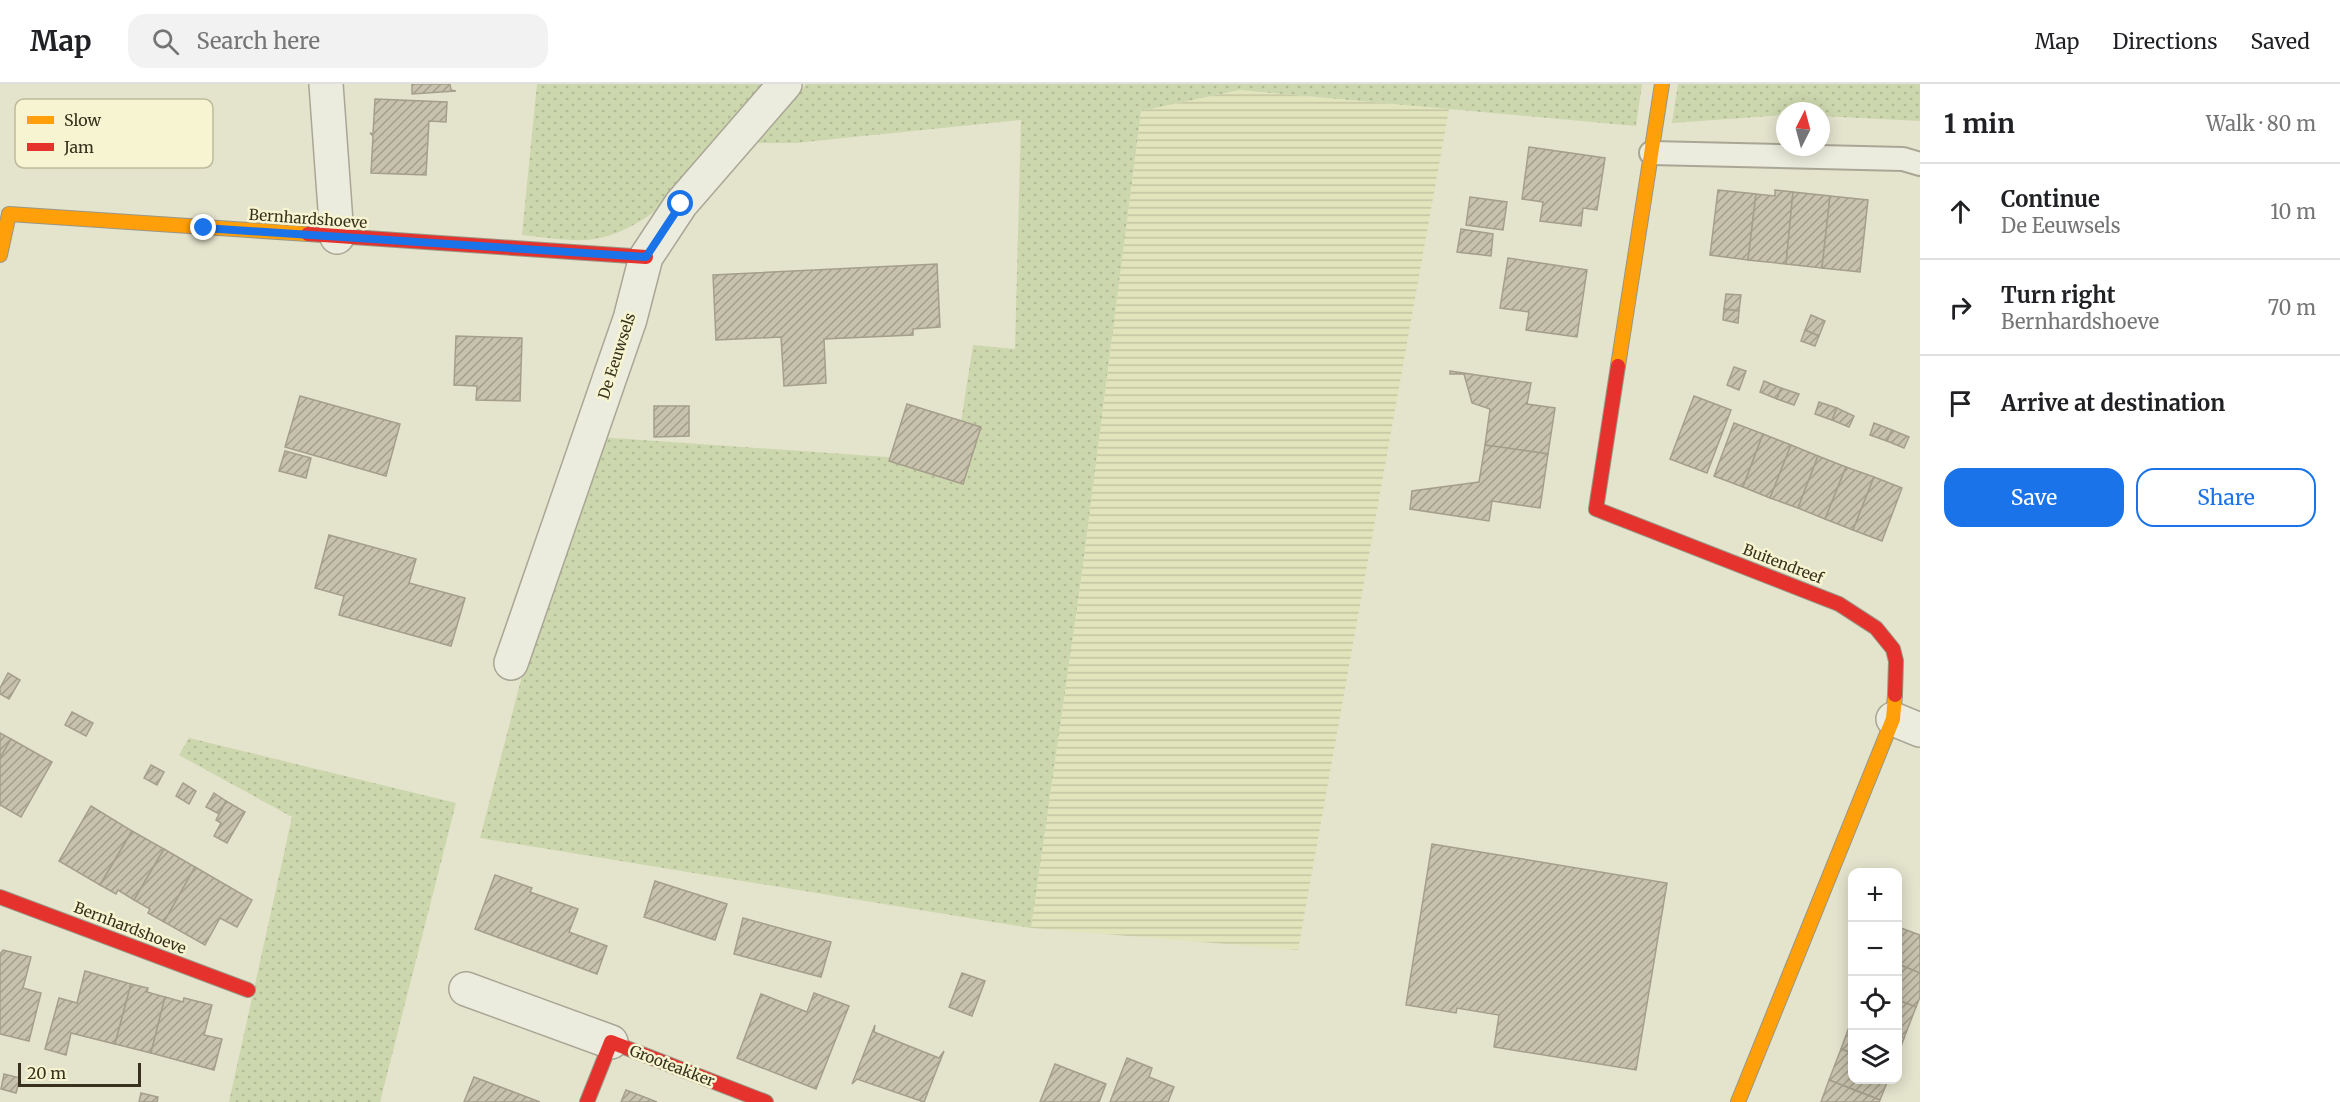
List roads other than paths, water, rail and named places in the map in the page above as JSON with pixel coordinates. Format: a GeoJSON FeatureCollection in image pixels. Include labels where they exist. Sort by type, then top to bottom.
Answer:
{"type":"FeatureCollection","features":[{"type":"Feature","properties":{"kind":"street"},"geometry":{"type":"LineString","coordinates":[[326,84],[337,237]]}},
{"type":"Feature","properties":{"kind":"street","name":"De Eeuwsels"},"geometry":{"type":"LineString","coordinates":[[511,663],[630,320],[646,257],[681,204],[785,84]]}},
{"type":"Feature","properties":{"kind":"street","name":"Buitendreef"},"geometry":{"type":"LineString","coordinates":[[1662,84],[1596,509],[1839,604],[1875,626],[1894,645],[1906,724],[1738,1102]]}},
{"type":"Feature","properties":{"kind":"street","name":"Bernhardshoeve"},"geometry":{"type":"LineString","coordinates":[[0,255],[9,214],[646,257]]}},
{"type":"Feature","properties":{"kind":"street","name":"Bernhardshoeve"},"geometry":{"type":"LineString","coordinates":[[0,897],[248,990]]}},
{"type":"Feature","properties":{"kind":"street","name":"Grooteakker"},"geometry":{"type":"LineString","coordinates":[[466,989],[766,1102]]}},
{"type":"Feature","properties":{"kind":"street","name":"Grooteakker"},"geometry":{"type":"LineString","coordinates":[[587,1102],[611,1042]]}},
{"type":"Feature","properties":{"kind":"lane"},"geometry":{"type":"LineString","coordinates":[[1651,153],[1903,159],[1920,164]]}}]}
